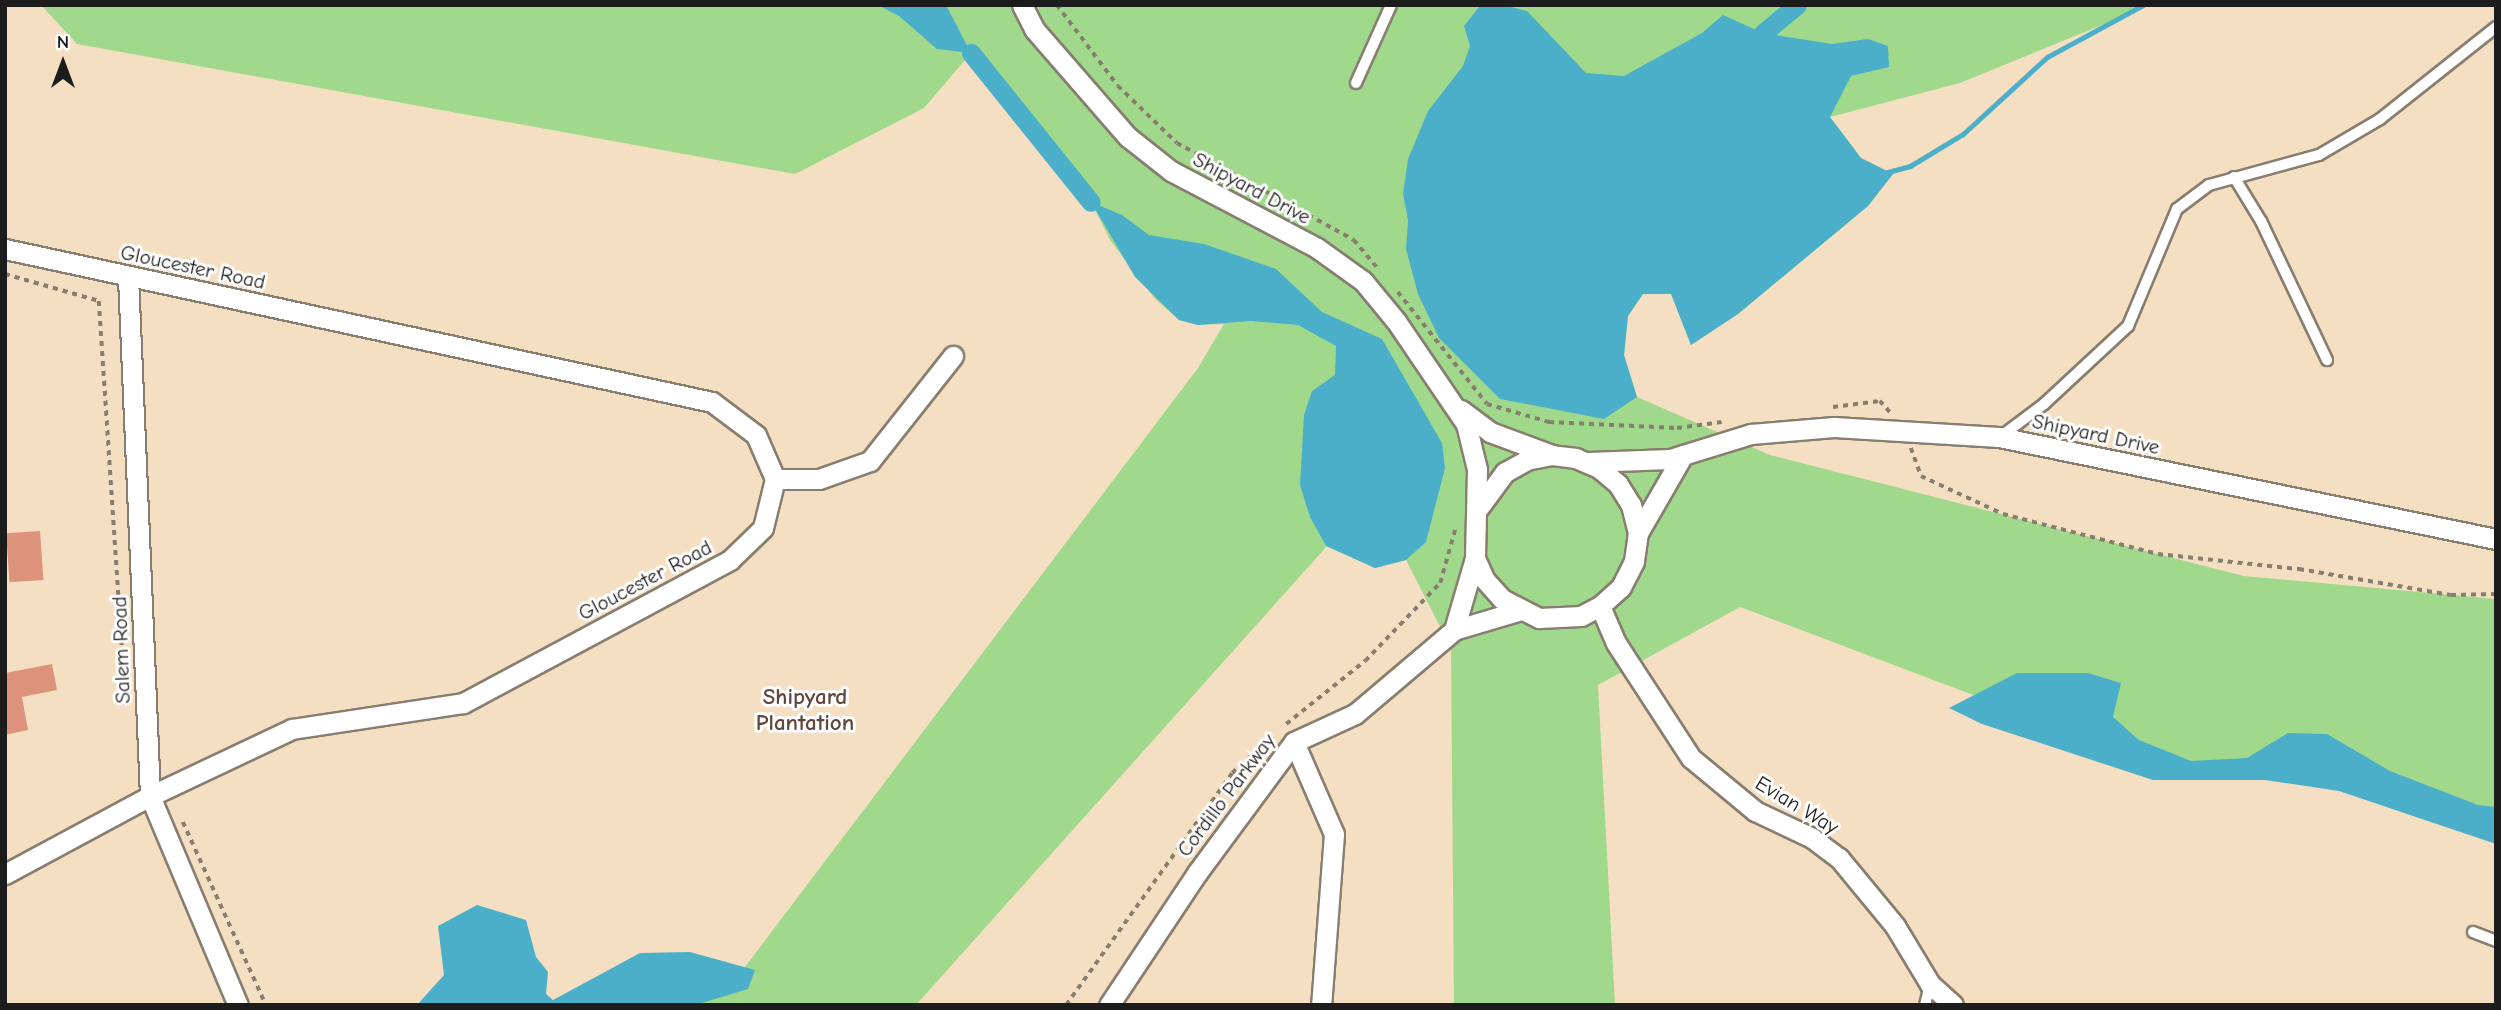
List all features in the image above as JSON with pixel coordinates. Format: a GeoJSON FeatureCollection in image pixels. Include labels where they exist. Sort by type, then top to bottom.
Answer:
{"type":"FeatureCollection","features":[{"type":"Feature","properties":{"kind":"street","name":"Shipyard Drive"},"geometry":{"type":"LineString","coordinates":[[1022,5],[1034,29],[1128,137],[1171,171],[1317,248],[1363,281],[1460,409],[1490,432],[1552,455]]}},
{"type":"Feature","properties":{"kind":"street","name":"Gloucester Road"},"geometry":{"type":"LineString","coordinates":[[5,249],[712,402],[756,435],[775,479],[763,528],[730,560],[463,703],[292,729],[150,796],[5,874]]}},
{"type":"Feature","properties":{"kind":"street","name":"Salem Road"},"geometry":{"type":"LineString","coordinates":[[128,276],[150,796],[238,1005]]}},
{"type":"Feature","properties":{"kind":"street"},"geometry":{"type":"LineString","coordinates":[[775,479],[819,479],[870,461],[953,356]]}},
{"type":"Feature","properties":{"kind":"street","name":"Shipyard Drive"},"geometry":{"type":"LineString","coordinates":[[1460,409],[1476,470],[1468,512]]}},
{"type":"Feature","properties":{"kind":"street","name":"Shipyard Drive"},"geometry":{"type":"LineString","coordinates":[[1586,462],[1643,462],[1684,455],[1751,434],[1834,427],[1905,429],[1999,437],[2496,539]]}},
{"type":"Feature","properties":{"kind":"street"},"geometry":{"type":"LineString","coordinates":[[1552,455],[1586,462],[1618,484],[1631,505],[1638,533],[1634,561],[1621,587],[1600,607],[1560,619],[1518,611],[1485,580],[1475,558],[1468,512],[1505,472],[1527,460],[1552,455]]}},
{"type":"Feature","properties":{"kind":"street"},"geometry":{"type":"LineString","coordinates":[[1638,533],[1684,455]]}},
{"type":"Feature","properties":{"kind":"street"},"geometry":{"type":"LineString","coordinates":[[1454,630],[1475,558]]}},
{"type":"Feature","properties":{"kind":"street","name":"Evian Way"},"geometry":{"type":"LineString","coordinates":[[1600,607],[1629,665],[1691,758],[1755,811],[1812,838],[1839,858],[1895,926],[1930,984],[1953,1005]]}},
{"type":"Feature","properties":{"kind":"street","name":"Cordillo Parkway"},"geometry":{"type":"LineString","coordinates":[[1109,1005],[1197,873],[1294,742],[1355,714],[1454,630],[1518,611]]}},
{"type":"Feature","properties":{"kind":"street"},"geometry":{"type":"LineString","coordinates":[[1294,742],[1334,834],[1321,1005]]}},
{"type":"Feature","properties":{"kind":"lane"},"geometry":{"type":"LineString","coordinates":[[1356,83],[1391,5]]}},
{"type":"Feature","properties":{"kind":"lane"},"geometry":{"type":"LineString","coordinates":[[1999,437],[2043,404],[2128,326],[2177,208],[2209,185],[2319,155],[2379,119],[2496,27]]}},
{"type":"Feature","properties":{"kind":"lane"},"geometry":{"type":"LineString","coordinates":[[2234,177],[2261,221],[2327,360]]}},
{"type":"Feature","properties":{"kind":"lane"},"geometry":{"type":"LineString","coordinates":[[2473,932],[2496,941]]}},
{"type":"Feature","properties":{"kind":"lane"},"geometry":{"type":"LineString","coordinates":[[1925,1005],[1930,984]]}},
{"type":"Feature","properties":{"kind":"path"},"geometry":{"type":"LineString","coordinates":[[1057,5],[1118,86],[1177,143],[1354,240],[1379,269]]}},
{"type":"Feature","properties":{"kind":"path"},"geometry":{"type":"LineString","coordinates":[[5,274],[99,301],[127,723]]}},
{"type":"Feature","properties":{"kind":"path"},"geometry":{"type":"LineString","coordinates":[[1396,289],[1487,404],[1549,422],[1677,428],[1731,421]]}},
{"type":"Feature","properties":{"kind":"path"},"geometry":{"type":"LineString","coordinates":[[1445,388],[1459,368]]}},
{"type":"Feature","properties":{"kind":"path"},"geometry":{"type":"LineString","coordinates":[[1826,408],[1880,401],[1905,429],[1921,476],[2003,514],[2158,554],[2299,569],[2451,595],[2496,594]]}},
{"type":"Feature","properties":{"kind":"path"},"geometry":{"type":"LineString","coordinates":[[1066,1005],[1232,774],[1306,705],[1365,660],[1440,583],[1468,512]]}},
{"type":"Feature","properties":{"kind":"path"},"geometry":{"type":"LineString","coordinates":[[159,819],[178,810],[266,1005]]}},
{"type":"Feature","properties":{"kind":"green space"},"geometry":{"type":"Polygon","coordinates":[[[41,5],[2151,5],[1960,83],[1830,117],[1861,158],[1893,174],[1868,206],[1738,314],[1691,345],[1671,294],[1643,294],[1628,316],[1624,355],[1637,397],[1770,455],[2244,576],[2496,599],[2496,832],[2292,762],[2188,776],[1740,607],[1598,685],[1615,1005],[1454,1005],[1451,648],[1406,560],[1375,568],[1327,546],[916,1005],[608,1005],[745,967],[1198,368],[1224,324],[1198,325],[1179,320],[1155,299],[1110,240],[1091,202],[971,53],[924,108],[795,174],[77,44],[41,5]]]}},
{"type":"Feature","properties":{"kind":"water"},"geometry":{"type":"Polygon","coordinates":[[[878,5],[946,5],[971,53],[937,49],[899,16],[878,5]]]}},
{"type":"Feature","properties":{"kind":"water"},"geometry":{"type":"Polygon","coordinates":[[[1503,5],[1527,11],[1586,73],[1624,76],[1702,33],[1723,15],[1763,33],[1832,44],[1868,39],[1888,46],[1889,67],[1851,76],[1830,117],[1861,158],[1893,174],[1868,206],[1738,314],[1691,345],[1671,294],[1643,294],[1628,316],[1624,355],[1637,397],[1604,419],[1500,399],[1439,338],[1418,294],[1406,249],[1408,220],[1403,194],[1408,159],[1428,111],[1463,66],[1470,46],[1464,26],[1479,7],[1503,5]]]}},
{"type":"Feature","properties":{"kind":"water"},"geometry":{"type":"Polygon","coordinates":[[[1091,202],[1122,215],[1149,235],[1204,244],[1276,269],[1322,312],[1382,339],[1442,443],[1445,468],[1426,542],[1406,560],[1375,568],[1326,546],[1310,517],[1300,485],[1304,415],[1312,391],[1335,375],[1336,346],[1298,325],[1251,321],[1198,325],[1179,320],[1135,277],[1091,202]]]}},
{"type":"Feature","properties":{"kind":"water"},"geometry":{"type":"Polygon","coordinates":[[[2017,673],[2088,673],[2121,683],[2113,717],[2139,740],[2191,761],[2247,758],[2288,733],[2327,734],[2390,771],[2478,805],[2496,807],[2496,844],[2339,791],[2265,780],[2153,780],[1982,724],[1949,708],[2017,673]]]}},
{"type":"Feature","properties":{"kind":"water"},"geometry":{"type":"Polygon","coordinates":[[[477,905],[526,920],[536,957],[548,972],[546,994],[553,1000],[640,953],[690,952],[755,970],[748,989],[695,1005],[417,1005],[444,975],[438,926],[477,905]]]}},
{"type":"Feature","properties":{"kind":"building"},"geometry":{"type":"Polygon","coordinates":[[[40,531],[43,580],[10,582],[6,533],[40,531]]]}},
{"type":"Feature","properties":{"kind":"building"},"geometry":{"type":"Polygon","coordinates":[[[52,664],[57,690],[22,697],[28,730],[5,735],[5,673],[52,664]]]}},
{"type":"Feature","properties":{"kind":"waterway"},"geometry":{"type":"LineString","coordinates":[[1763,33],[1797,5]]}},
{"type":"Feature","properties":{"kind":"waterway"},"geometry":{"type":"LineString","coordinates":[[1884,173],[1910,166],[1963,134],[2047,57],[2143,5]]}},
{"type":"Feature","properties":{"kind":"waterway"},"geometry":{"type":"LineString","coordinates":[[971,53],[1091,202]]}},
{"type":"Feature","properties":{"kind":"district","name":"Shipyard Plantation"},"geometry":{"type":"Point","coordinates":[805,710]}}]}
